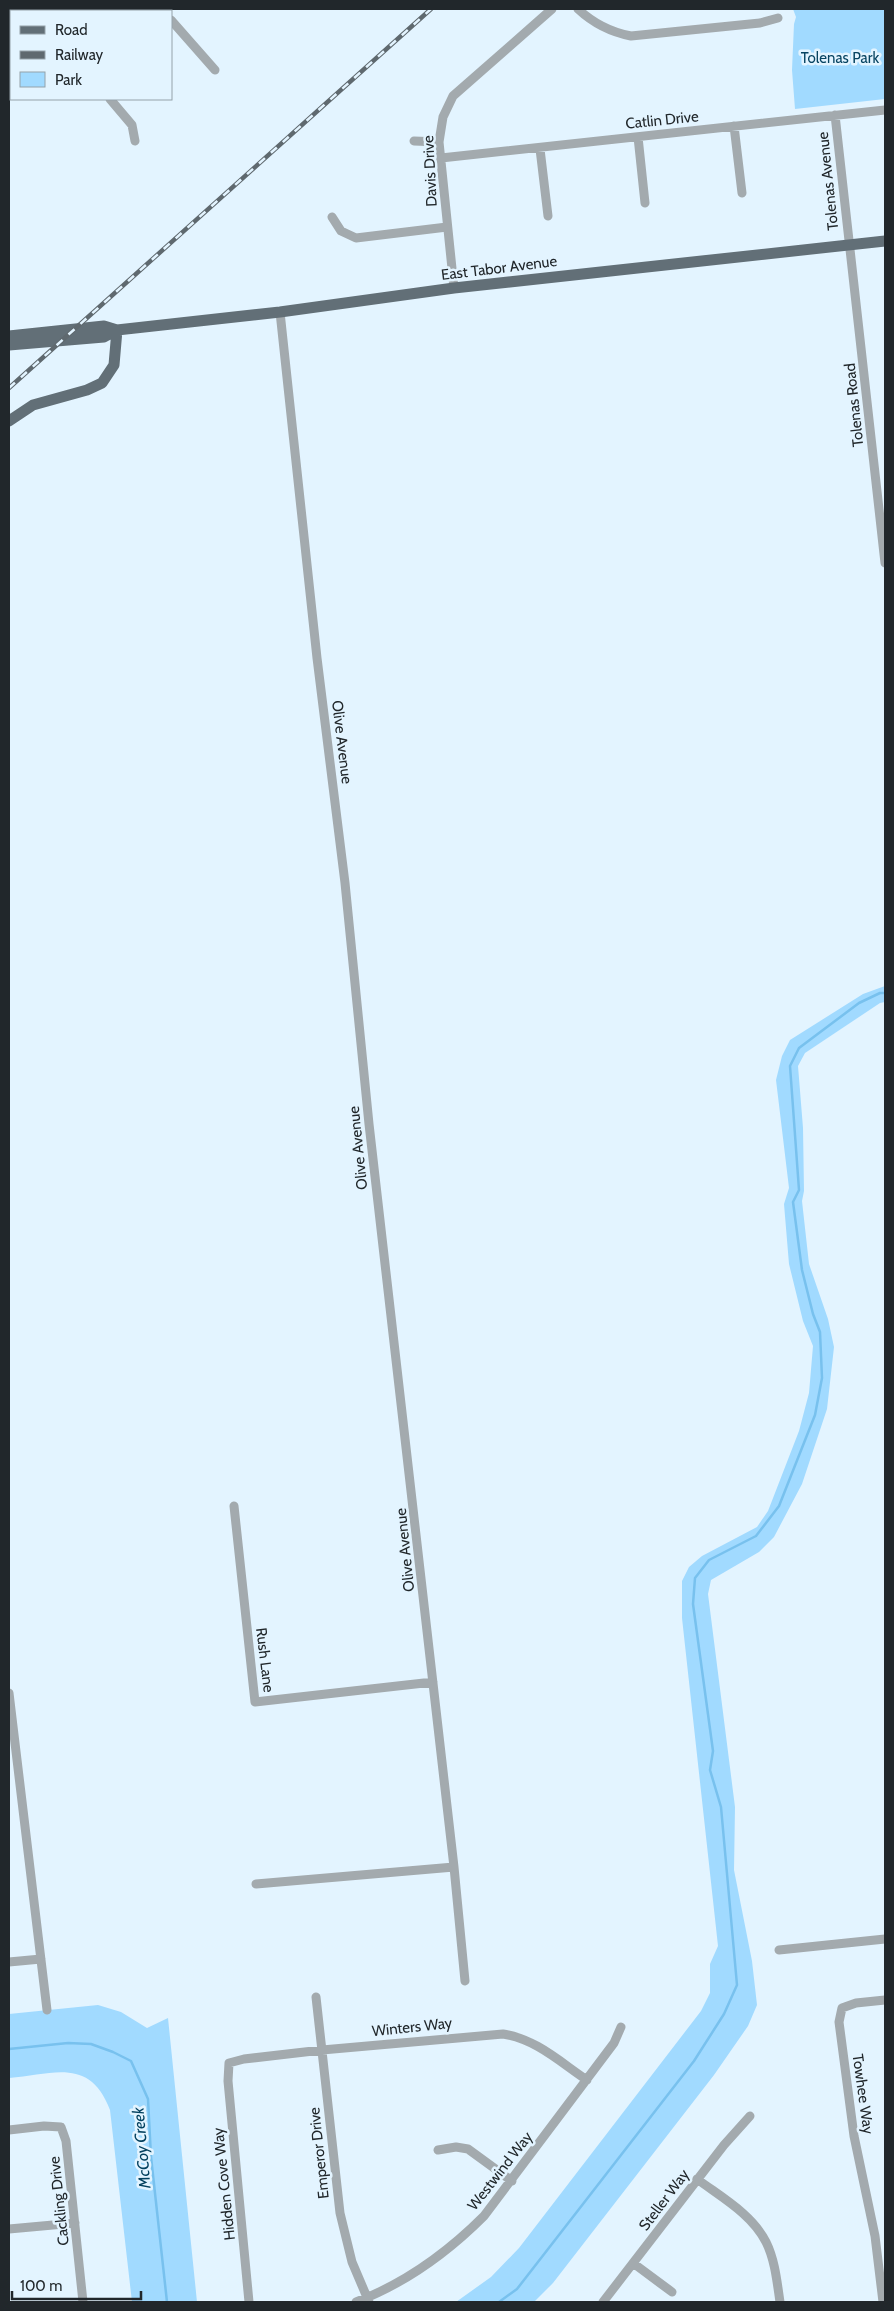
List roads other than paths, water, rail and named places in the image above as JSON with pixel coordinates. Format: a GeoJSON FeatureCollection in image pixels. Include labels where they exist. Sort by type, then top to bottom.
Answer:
{"type":"FeatureCollection","features":[{"type":"Feature","properties":{"kind":"main road","name":"East Tabor Avenue"},"geometry":{"type":"LineString","coordinates":[[9,345],[104,337],[117,330],[280,312],[454,288],[885,241]]}},
{"type":"Feature","properties":{"kind":"main road","name":"East Tabor Avenue"},"geometry":{"type":"LineString","coordinates":[[9,336],[104,326],[117,330]]}},
{"type":"Feature","properties":{"kind":"main road"},"geometry":{"type":"LineString","coordinates":[[9,421],[33,406],[87,390],[102,383],[114,365],[117,330]]}},
{"type":"Feature","properties":{"kind":"street","name":"Davis Drive"},"geometry":{"type":"LineString","coordinates":[[454,288],[439,142],[443,117],[453,96],[552,9]]}},
{"type":"Feature","properties":{"kind":"street"},"geometry":{"type":"LineString","coordinates":[[578,9],[601,27],[618,34],[631,36],[760,23],[778,18]]}},
{"type":"Feature","properties":{"kind":"street"},"geometry":{"type":"LineString","coordinates":[[172,21],[215,70]]}},
{"type":"Feature","properties":{"kind":"street"},"geometry":{"type":"LineString","coordinates":[[111,100],[132,125],[136,141]]}},
{"type":"Feature","properties":{"kind":"street","name":"Catlin Drive"},"geometry":{"type":"LineString","coordinates":[[441,158],[540,149],[885,110]]}},
{"type":"Feature","properties":{"kind":"street","name":"Tolenas Avenue"},"geometry":{"type":"LineString","coordinates":[[835,115],[849,245]]}},
{"type":"Feature","properties":{"kind":"street"},"geometry":{"type":"LineString","coordinates":[[734,126],[742,193]]}},
{"type":"Feature","properties":{"kind":"street"},"geometry":{"type":"LineString","coordinates":[[638,137],[645,203]]}},
{"type":"Feature","properties":{"kind":"street"},"geometry":{"type":"LineString","coordinates":[[414,141],[439,142]]}},
{"type":"Feature","properties":{"kind":"street"},"geometry":{"type":"LineString","coordinates":[[540,149],[548,216]]}},
{"type":"Feature","properties":{"kind":"street"},"geometry":{"type":"LineString","coordinates":[[332,217],[341,231],[356,238],[447,227]]}},
{"type":"Feature","properties":{"kind":"street","name":"Tolenas Road"},"geometry":{"type":"LineString","coordinates":[[849,245],[885,563]]}},
{"type":"Feature","properties":{"kind":"street","name":"Olive Avenue"},"geometry":{"type":"LineString","coordinates":[[280,312],[317,658],[345,883],[369,1124],[454,1867],[465,1981]]}},
{"type":"Feature","properties":{"kind":"street","name":"Rush Lane"},"geometry":{"type":"LineString","coordinates":[[234,1506],[255,1702],[433,1682]]}},
{"type":"Feature","properties":{"kind":"street"},"geometry":{"type":"LineString","coordinates":[[9,1693],[47,2010]]}},
{"type":"Feature","properties":{"kind":"street"},"geometry":{"type":"LineString","coordinates":[[256,1884],[454,1867]]}},
{"type":"Feature","properties":{"kind":"street"},"geometry":{"type":"LineString","coordinates":[[779,1950],[885,1939]]}},
{"type":"Feature","properties":{"kind":"street"},"geometry":{"type":"LineString","coordinates":[[9,1962],[41,1959]]}},
{"type":"Feature","properties":{"kind":"street","name":"Emperor Drive"},"geometry":{"type":"LineString","coordinates":[[316,1997],[340,2213],[352,2262],[368,2300]]}},
{"type":"Feature","properties":{"kind":"street","name":"Towhee Way"},"geometry":{"type":"LineString","coordinates":[[883,2302],[875,2236],[852,2117],[839,2022],[842,2008],[856,2003],[885,2000]]}},
{"type":"Feature","properties":{"kind":"street","name":"Westwind Way"},"geometry":{"type":"LineString","coordinates":[[368,2300],[421,2270],[453,2246],[484,2216],[614,2043],[621,2027]]}},
{"type":"Feature","properties":{"kind":"street","name":"Winters Way"},"geometry":{"type":"LineString","coordinates":[[229,2063],[244,2059],[322,2050],[503,2034],[518,2036],[535,2044],[587,2080]]}},
{"type":"Feature","properties":{"kind":"street","name":"Hidden Cove Way"},"geometry":{"type":"LineString","coordinates":[[229,2063],[228,2081],[249,2302]]}},
{"type":"Feature","properties":{"kind":"street","name":"Steller Way"},"geometry":{"type":"LineString","coordinates":[[603,2302],[697,2179],[750,2116]]}},
{"type":"Feature","properties":{"kind":"street","name":"Cackling Drive"},"geometry":{"type":"LineString","coordinates":[[9,2130],[61,2127],[66,2141],[83,2302]]}},
{"type":"Feature","properties":{"kind":"street"},"geometry":{"type":"LineString","coordinates":[[438,2150],[456,2147],[468,2149],[512,2180]]}},
{"type":"Feature","properties":{"kind":"street"},"geometry":{"type":"LineString","coordinates":[[697,2179],[750,2220],[766,2241],[774,2268],[780,2302]]}},
{"type":"Feature","properties":{"kind":"street"},"geometry":{"type":"LineString","coordinates":[[9,2230],[75,2223]]}},
{"type":"Feature","properties":{"kind":"street"},"geometry":{"type":"LineString","coordinates":[[633,2263],[672,2292]]}},
{"type":"Feature","properties":{"kind":"street"},"geometry":{"type":"LineString","coordinates":[[356,2302],[368,2300]]}},
{"type":"Feature","properties":{"kind":"waterway"},"geometry":{"type":"LineString","coordinates":[[499,2302],[517,2289],[694,2061],[724,2014],[737,1985],[721,1807],[710,1770],[713,1751],[693,1604],[695,1578],[709,1560],[756,1536],[779,1506],[815,1415],[822,1378],[820,1332],[813,1314],[802,1270],[793,1202],[799,1190],[790,1066],[799,1048],[859,1003],[880,993],[885,993]]}},
{"type":"Feature","properties":{"kind":"waterway","name":"McCoy Creek"},"geometry":{"type":"LineString","coordinates":[[9,2049],[68,2043],[91,2044],[131,2061],[148,2099],[151,2157],[167,2302]]}},
{"type":"Feature","properties":{"kind":"railway"},"geometry":{"type":"LineString","coordinates":[[9,388],[431,9]]}},
{"type":"Feature","properties":{"kind":"park label","name":"Tolenas Park"},"geometry":{"type":"Point","coordinates":[840,58]}}]}
